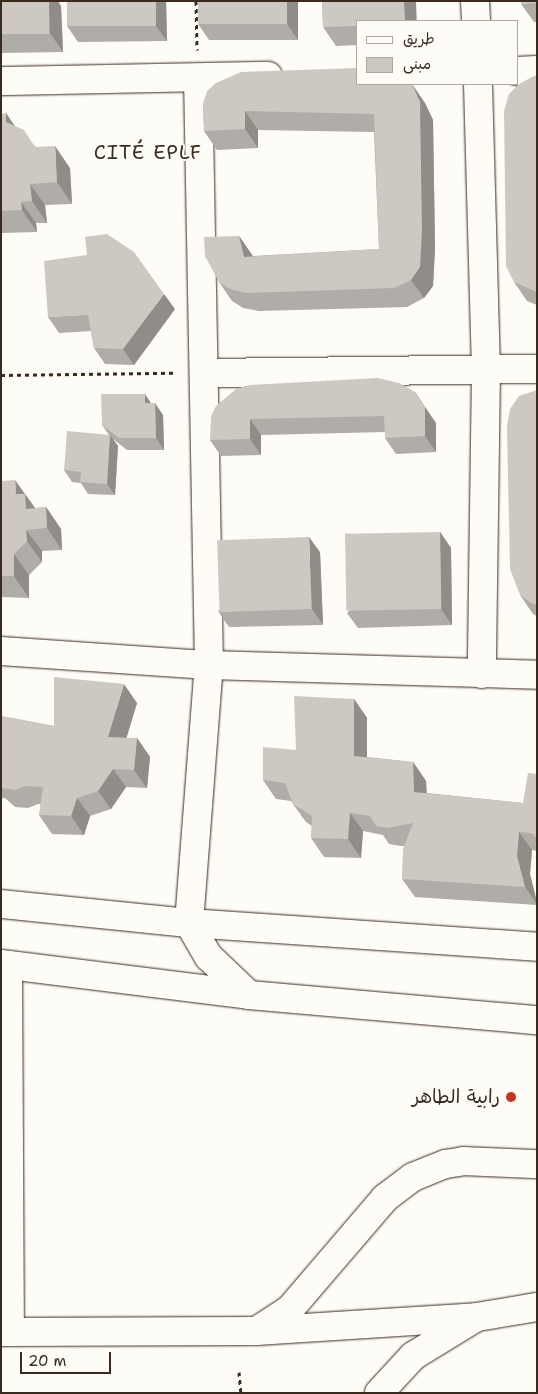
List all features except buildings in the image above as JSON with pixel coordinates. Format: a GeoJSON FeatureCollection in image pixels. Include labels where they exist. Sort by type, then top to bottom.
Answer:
{"type":"FeatureCollection","features":[{"type":"Feature","properties":{"kind":"street"},"geometry":{"type":"LineString","coordinates":[[475,1],[476,20]]}},
{"type":"Feature","properties":{"kind":"street"},"geometry":{"type":"LineString","coordinates":[[518,71],[537,70]]}},
{"type":"Feature","properties":{"kind":"street"},"geometry":{"type":"LineString","coordinates":[[1,81],[297,76]]}},
{"type":"Feature","properties":{"kind":"street"},"geometry":{"type":"LineString","coordinates":[[198,78],[209,665],[189,923],[209,956],[249,995]]}},
{"type":"Feature","properties":{"kind":"street"},"geometry":{"type":"LineString","coordinates":[[478,85],[486,370],[482,674]]}},
{"type":"Feature","properties":{"kind":"street"},"geometry":{"type":"LineString","coordinates":[[205,373],[537,369]]}},
{"type":"Feature","properties":{"kind":"street"},"geometry":{"type":"LineString","coordinates":[[1,651],[209,665],[537,675]]}},
{"type":"Feature","properties":{"kind":"street"},"geometry":{"type":"LineString","coordinates":[[1,904],[189,923],[537,947]]}},
{"type":"Feature","properties":{"kind":"street"},"geometry":{"type":"LineString","coordinates":[[537,1020],[249,995],[5,964],[6,1332],[256,1331],[478,1317],[537,1307]]}},
{"type":"Feature","properties":{"kind":"street"},"geometry":{"type":"LineString","coordinates":[[256,1331],[290,1309],[385,1198],[413,1176],[446,1164],[464,1162],[537,1164]]}},
{"type":"Feature","properties":{"kind":"street"},"geometry":{"type":"LineString","coordinates":[[379,1393],[413,1356],[478,1317]]}},
{"type":"Feature","properties":{"kind":"path"},"geometry":{"type":"LineString","coordinates":[[196,1],[198,78]]}},
{"type":"Feature","properties":{"kind":"path"},"geometry":{"type":"LineString","coordinates":[[1,375],[205,373]]}},
{"type":"Feature","properties":{"kind":"path"},"geometry":{"type":"LineString","coordinates":[[239,1372],[241,1393]]}},
{"type":"Feature","properties":{"kind":"place","name":"رابية الطاهر"},"geometry":{"type":"Point","coordinates":[511,1097]}},
{"type":"Feature","properties":{"kind":"district","name":"CITÉ EPLF"},"geometry":{"type":"Point","coordinates":[148,152]}}]}
